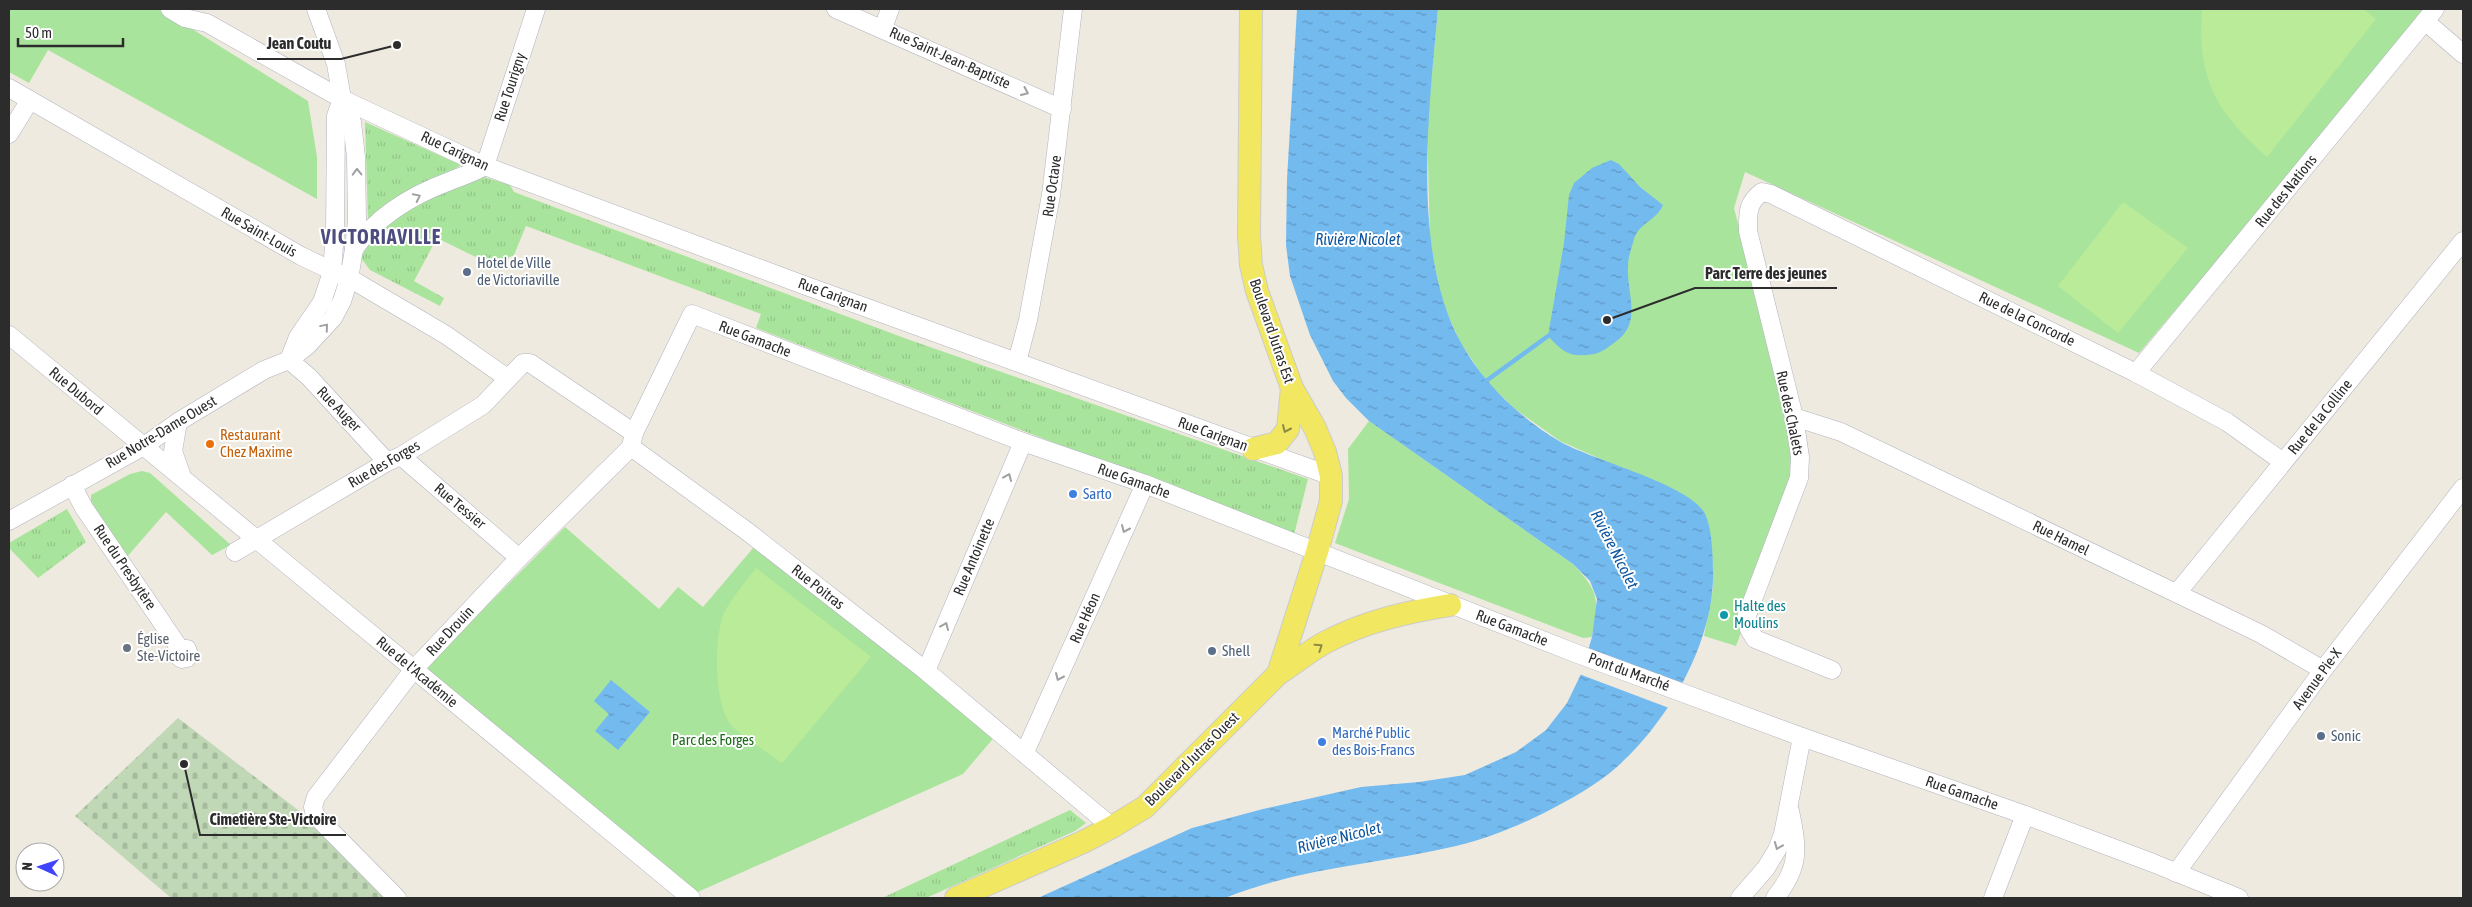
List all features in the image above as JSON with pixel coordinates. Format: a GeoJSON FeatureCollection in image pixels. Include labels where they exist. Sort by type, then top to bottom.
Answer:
{"type":"FeatureCollection","features":[{"type":"Feature","properties":{"kind":"main road","name":"Boulevard Jutras Est"},"geometry":{"type":"LineString","coordinates":[[1251,9],[1249,235],[1251,265],[1257,291],[1292,388],[1315,428],[1325,452],[1331,476],[1331,500],[1317,552]]}},
{"type":"Feature","properties":{"kind":"main road"},"geometry":{"type":"LineString","coordinates":[[1253,449],[1277,443],[1288,429],[1292,388]]}},
{"type":"Feature","properties":{"kind":"main road","name":"Boulevard Jutras Ouest"},"geometry":{"type":"LineString","coordinates":[[956,898],[1112,828],[1145,807],[1278,674],[1317,552]]}},
{"type":"Feature","properties":{"kind":"main road"},"geometry":{"type":"LineString","coordinates":[[1278,674],[1324,643],[1353,629],[1398,614],[1450,605]]}},
{"type":"Feature","properties":{"kind":"street"},"geometry":{"type":"LineString","coordinates":[[170,9],[185,18],[207,22]]}},
{"type":"Feature","properties":{"kind":"street"},"geometry":{"type":"LineString","coordinates":[[196,9],[207,22]]}},
{"type":"Feature","properties":{"kind":"street"},"geometry":{"type":"LineString","coordinates":[[289,360],[298,337],[314,317],[322,302],[332,272],[336,223],[336,116],[342,99],[336,64],[316,9]]}},
{"type":"Feature","properties":{"kind":"street","name":"Rue Tourigny"},"geometry":{"type":"LineString","coordinates":[[485,166],[536,9]]}},
{"type":"Feature","properties":{"kind":"street","name":"Rue Saint-Jean-Baptiste"},"geometry":{"type":"LineString","coordinates":[[836,9],[1062,108]]}},
{"type":"Feature","properties":{"kind":"street"},"geometry":{"type":"LineString","coordinates":[[883,28],[890,9]]}},
{"type":"Feature","properties":{"kind":"street","name":"Rue Octave"},"geometry":{"type":"LineString","coordinates":[[1017,362],[1041,256],[1062,108],[1073,9]]}},
{"type":"Feature","properties":{"kind":"street"},"geometry":{"type":"LineString","coordinates":[[2430,15],[2463,54]]}},
{"type":"Feature","properties":{"kind":"street","name":"Rue des Nations"},"geometry":{"type":"LineString","coordinates":[[2136,373],[2430,15]]}},
{"type":"Feature","properties":{"kind":"street","name":"Rue Carignan"},"geometry":{"type":"LineString","coordinates":[[207,22],[342,99],[485,166],[1331,476]]}},
{"type":"Feature","properties":{"kind":"street","name":"Rue Saint-Louis"},"geometry":{"type":"LineString","coordinates":[[9,88],[446,335],[507,378]]}},
{"type":"Feature","properties":{"kind":"street","name":"Rue Notre-Dame Ouest"},"geometry":{"type":"LineString","coordinates":[[9,521],[144,446],[178,422],[264,370],[289,360],[307,346],[333,318],[342,301],[349,279],[356,220],[356,158],[352,122],[342,99]]}},
{"type":"Feature","properties":{"kind":"street"},"geometry":{"type":"LineString","coordinates":[[9,134],[30,100]]}},
{"type":"Feature","properties":{"kind":"street"},"geometry":{"type":"LineString","coordinates":[[354,249],[366,232],[391,211],[449,182],[470,175],[485,166]]}},
{"type":"Feature","properties":{"kind":"street","name":"Rue de la Concorde"},"geometry":{"type":"LineString","coordinates":[[1762,192],[1771,194],[2136,373],[2227,422],[2283,462]]}},
{"type":"Feature","properties":{"kind":"street","name":"Rue des Chalets"},"geometry":{"type":"LineString","coordinates":[[1762,192],[1752,200],[1748,214],[1748,231],[1794,417],[1800,456],[1799,478],[1747,615],[1749,629],[1755,639],[1762,643],[1832,670]]}},
{"type":"Feature","properties":{"kind":"street","name":"Rue de la Colline"},"geometry":{"type":"LineString","coordinates":[[2177,593],[2463,241]]}},
{"type":"Feature","properties":{"kind":"street","name":"Rue Drouin"},"geometry":{"type":"LineString","coordinates":[[397,898],[315,816],[313,807],[316,796],[414,669],[633,440],[692,314]]}},
{"type":"Feature","properties":{"kind":"street","name":"Rue Gamache"},"geometry":{"type":"LineString","coordinates":[[692,314],[1023,442],[1145,484],[1450,605],[1575,652]]}},
{"type":"Feature","properties":{"kind":"street","name":"Rue Dubord"},"geometry":{"type":"LineString","coordinates":[[9,335],[144,446]]}},
{"type":"Feature","properties":{"kind":"street","name":"Rue Auger"},"geometry":{"type":"LineString","coordinates":[[289,360],[394,459]]}},
{"type":"Feature","properties":{"kind":"street","name":"Rue des Forges"},"geometry":{"type":"LineString","coordinates":[[235,552],[483,405],[523,363]]}},
{"type":"Feature","properties":{"kind":"street","name":"Rue Poitras"},"geometry":{"type":"LineString","coordinates":[[523,363],[530,363],[633,440],[926,671],[1025,752],[1112,828]]}},
{"type":"Feature","properties":{"kind":"street","name":"Rue Hamel"},"geometry":{"type":"LineString","coordinates":[[1794,417],[1841,432],[2261,634],[2323,670]]}},
{"type":"Feature","properties":{"kind":"street"},"geometry":{"type":"LineString","coordinates":[[178,422],[173,451],[182,477]]}},
{"type":"Feature","properties":{"kind":"street","name":"Rue Antoinette"},"geometry":{"type":"LineString","coordinates":[[926,671],[1023,442]]}},
{"type":"Feature","properties":{"kind":"street","name":"Rue de l'Académie"},"geometry":{"type":"LineString","coordinates":[[144,446],[691,898]]}},
{"type":"Feature","properties":{"kind":"street","name":"Rue Tessier"},"geometry":{"type":"LineString","coordinates":[[394,459],[519,558]]}},
{"type":"Feature","properties":{"kind":"street","name":"Rue Héon"},"geometry":{"type":"LineString","coordinates":[[1025,752],[1145,484]]}},
{"type":"Feature","properties":{"kind":"street","name":"Rue du Presbytère"},"geometry":{"type":"LineString","coordinates":[[72,485],[129,577],[180,649]]}},
{"type":"Feature","properties":{"kind":"street","name":"Avenue Pie-X"},"geometry":{"type":"LineString","coordinates":[[2176,873],[2323,670],[2463,488]]}},
{"type":"Feature","properties":{"kind":"street","name":"Pont du Marché"},"geometry":{"type":"LineString","coordinates":[[1575,652],[1682,692]]}},
{"type":"Feature","properties":{"kind":"street","name":"Rue Gamache"},"geometry":{"type":"LineString","coordinates":[[1682,692],[1802,737],[2025,815],[2239,898]]}},
{"type":"Feature","properties":{"kind":"street"},"geometry":{"type":"LineString","coordinates":[[1740,898],[1766,868],[1777,850],[1783,834],[1788,798],[1802,737]]}},
{"type":"Feature","properties":{"kind":"street"},"geometry":{"type":"LineString","coordinates":[[1775,898],[1789,881],[1794,864],[1796,841],[1788,798]]}},
{"type":"Feature","properties":{"kind":"street"},"geometry":{"type":"LineString","coordinates":[[1993,898],[2025,815]]}},
{"type":"Feature","properties":{"kind":"green space"},"geometry":{"type":"Polygon","coordinates":[[[9,9],[160,9],[308,101],[317,157],[317,199],[48,50],[29,83],[9,72],[9,9]]]}},
{"type":"Feature","properties":{"kind":"green space"},"geometry":{"type":"Polygon","coordinates":[[[1438,9],[2429,9],[2139,353],[1745,172],[1734,208],[1788,417],[1806,458],[1736,646],[1704,636],[1713,589],[1712,545],[1614,465],[1560,441],[1515,409],[1486,381],[1460,342],[1441,299],[1430,240],[1427,125],[1438,9]]]}},
{"type":"Feature","properties":{"kind":"green space"},"geometry":{"type":"Polygon","coordinates":[[[2202,9],[2363,9],[2376,19],[2267,157],[2235,125],[2223,109],[2214,92],[2207,75],[2203,55],[2201,34],[2202,9]]]}},
{"type":"Feature","properties":{"kind":"green space"},"geometry":{"type":"Polygon","coordinates":[[[365,122],[461,165],[368,224],[365,122]]]}},
{"type":"Feature","properties":{"kind":"green space"},"geometry":{"type":"Polygon","coordinates":[[[484,177],[510,185],[514,192],[907,339],[1308,479],[1294,535],[756,328],[761,314],[526,226],[514,255],[492,265],[437,238],[414,281],[444,298],[440,306],[370,270],[361,258],[370,241],[382,227],[397,216],[431,197],[484,177]]]}},
{"type":"Feature","properties":{"kind":"green space"},"geometry":{"type":"Polygon","coordinates":[[[2123,202],[2188,248],[2118,333],[2058,286],[2123,202]]]}},
{"type":"Feature","properties":{"kind":"green space"},"geometry":{"type":"Polygon","coordinates":[[[1369,421],[1573,564],[1589,583],[1595,597],[1596,614],[1592,637],[1583,638],[1335,543],[1349,499],[1348,449],[1369,421]]]}},
{"type":"Feature","properties":{"kind":"green space"},"geometry":{"type":"Polygon","coordinates":[[[142,471],[150,473],[231,545],[212,555],[166,512],[126,558],[91,501],[91,495],[130,474],[142,471]]]}},
{"type":"Feature","properties":{"kind":"green space"},"geometry":{"type":"Polygon","coordinates":[[[67,509],[86,542],[38,578],[9,548],[9,543],[67,509]]]}},
{"type":"Feature","properties":{"kind":"green space","name":"Parc des Forges"},"geometry":{"type":"Polygon","coordinates":[[[565,527],[659,609],[678,587],[703,607],[754,547],[997,734],[963,774],[691,895],[424,669],[565,527]]]}},
{"type":"Feature","properties":{"kind":"green space"},"geometry":{"type":"Polygon","coordinates":[[[756,568],[871,657],[782,763],[733,727],[722,706],[719,691],[717,659],[719,630],[722,619],[732,600],[756,568]]]}},
{"type":"Feature","properties":{"kind":"green space"},"geometry":{"type":"Polygon","coordinates":[[[178,718],[298,810],[391,898],[171,898],[75,816],[178,718]]]}},
{"type":"Feature","properties":{"kind":"green space"},"geometry":{"type":"Polygon","coordinates":[[[1070,810],[1086,823],[1075,831],[926,898],[882,898],[1070,810]]]}},
{"type":"Feature","properties":{"kind":"water","name":"Rivière Nicolet"},"geometry":{"type":"Polygon","coordinates":[[[1297,9],[1438,9],[1428,134],[1429,222],[1435,265],[1445,305],[1460,341],[1479,371],[1490,384],[1516,410],[1544,431],[1574,448],[1678,491],[1694,501],[1704,512],[1710,533],[1713,564],[1712,597],[1706,624],[1685,678],[1671,703],[1637,748],[1610,773],[1592,786],[1544,813],[1512,828],[1456,846],[1281,880],[1225,898],[1038,898],[1192,828],[1263,809],[1361,787],[1419,782],[1465,775],[1516,752],[1546,730],[1567,703],[1581,674],[1592,637],[1597,599],[1590,581],[1573,564],[1369,421],[1346,398],[1333,381],[1310,335],[1290,276],[1286,245],[1287,179],[1297,9]]]}},
{"type":"Feature","properties":{"kind":"water"},"geometry":{"type":"Polygon","coordinates":[[[1611,160],[1619,164],[1640,187],[1663,205],[1657,214],[1636,234],[1630,252],[1628,276],[1632,307],[1629,326],[1623,335],[1602,351],[1594,354],[1573,355],[1559,347],[1548,336],[1564,243],[1569,195],[1574,183],[1592,168],[1611,160]]]}},
{"type":"Feature","properties":{"kind":"water"},"geometry":{"type":"Polygon","coordinates":[[[611,680],[650,712],[618,750],[595,731],[609,714],[594,701],[611,680]]]}},
{"type":"Feature","properties":{"kind":"pier"},"geometry":{"type":"Polygon","coordinates":[[[1586,648],[1683,685],[1669,708],[1579,674],[1586,648]]]}},
{"type":"Feature","properties":{"kind":"waterway"},"geometry":{"type":"LineString","coordinates":[[1486,381],[1548,336]]}},
{"type":"Feature","properties":{"kind":"place","name":"Jean Coutu"},"geometry":{"type":"Point","coordinates":[397,45]}},
{"type":"Feature","properties":{"kind":"place","name":"Hotel de Ville de Victoriaville"},"geometry":{"type":"Point","coordinates":[467,272]}},
{"type":"Feature","properties":{"kind":"place","name":"Parc Terre des jeunes"},"geometry":{"type":"Point","coordinates":[1607,320]}},
{"type":"Feature","properties":{"kind":"place","name":"Restaurant Chez Maxime"},"geometry":{"type":"Point","coordinates":[210,444]}},
{"type":"Feature","properties":{"kind":"place","name":"Sarto"},"geometry":{"type":"Point","coordinates":[1073,494]}},
{"type":"Feature","properties":{"kind":"place","name":"Halte des Moulins"},"geometry":{"type":"Point","coordinates":[1724,615]}},
{"type":"Feature","properties":{"kind":"place","name":"Église Ste-Victoire"},"geometry":{"type":"Point","coordinates":[127,648]}},
{"type":"Feature","properties":{"kind":"place","name":"Shell"},"geometry":{"type":"Point","coordinates":[1212,651]}},
{"type":"Feature","properties":{"kind":"place","name":"Sonic"},"geometry":{"type":"Point","coordinates":[2321,736]}},
{"type":"Feature","properties":{"kind":"place","name":"Marché Public des Bois-Francs"},"geometry":{"type":"Point","coordinates":[1322,742]}},
{"type":"Feature","properties":{"kind":"place","name":"Cimetière Ste-Victoire"},"geometry":{"type":"Point","coordinates":[184,764]}},
{"type":"Feature","properties":{"kind":"district","name":"VICTORIAVILLE"},"geometry":{"type":"Point","coordinates":[381,237]}}]}
